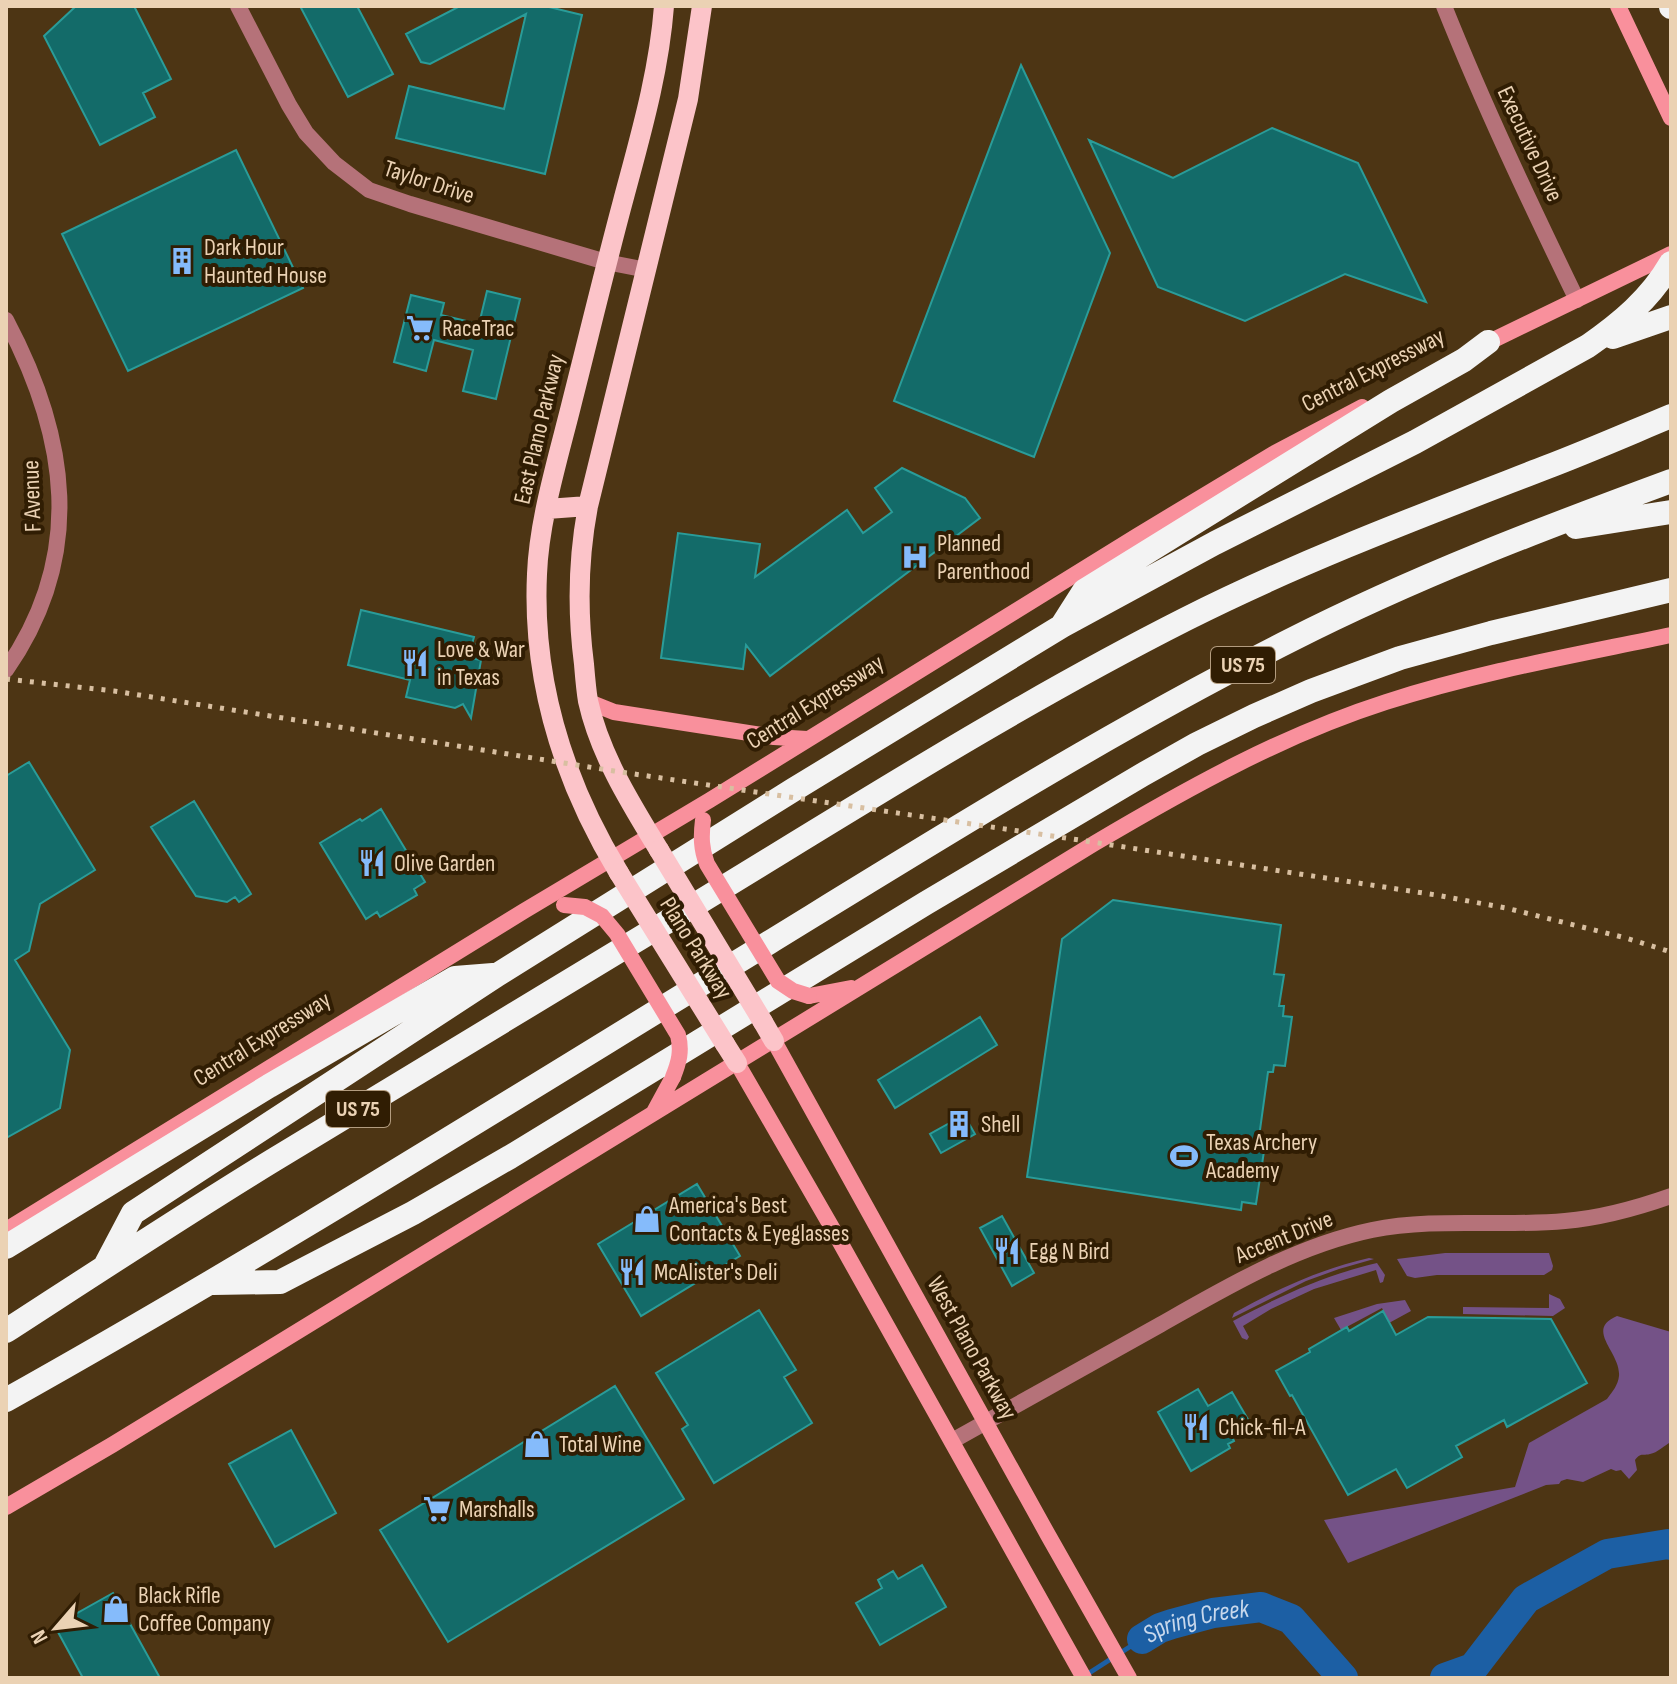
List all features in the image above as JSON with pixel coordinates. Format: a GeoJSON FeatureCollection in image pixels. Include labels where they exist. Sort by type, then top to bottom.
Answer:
{"type":"FeatureCollection","features":[{"type":"Feature","properties":{"kind":"highway"},"geometry":{"type":"LineString","coordinates":[[1568,358],[1632,313],[1652,292],[1671,263]]}},
{"type":"Feature","properties":{"kind":"highway"},"geometry":{"type":"LineString","coordinates":[[103,1268],[133,1213],[497,975],[1062,626],[1215,543],[1409,445],[1568,358],[1613,337],[1671,317]]}},
{"type":"Feature","properties":{"kind":"highway"},"geometry":{"type":"LineString","coordinates":[[1062,626],[1084,591],[1391,401],[1464,360],[1488,342]]}},
{"type":"Feature","properties":{"kind":"highway","name":"US 75"},"geometry":{"type":"LineString","coordinates":[[6,1331],[269,1163],[837,817],[1122,652],[1214,605],[1297,568],[1671,416]]}},
{"type":"Feature","properties":{"kind":"highway","name":"US 75"},"geometry":{"type":"LineString","coordinates":[[6,1400],[211,1283],[1070,760],[1293,639],[1406,585],[1522,536],[1671,481]]}},
{"type":"Feature","properties":{"kind":"highway"},"geometry":{"type":"LineString","coordinates":[[1522,536],[1671,512]]}},
{"type":"Feature","properties":{"kind":"highway"},"geometry":{"type":"LineString","coordinates":[[211,1283],[280,1282],[402,1219],[521,1151],[953,887],[1142,775],[1239,723],[1311,691],[1400,658],[1666,592]]}},
{"type":"Feature","properties":{"kind":"highway"},"geometry":{"type":"LineString","coordinates":[[6,1247],[269,1086],[455,978],[497,975]]}},
{"type":"Feature","properties":{"kind":"main road","name":"East Plano Parkway"},"geometry":{"type":"LineString","coordinates":[[615,866],[592,826],[555,733],[540,651],[537,573],[541,536],[606,262],[651,98],[664,6]]}},
{"type":"Feature","properties":{"kind":"main road"},"geometry":{"type":"LineString","coordinates":[[655,843],[614,771],[589,702],[579,623],[581,545],[688,99],[702,6]]}},
{"type":"Feature","properties":{"kind":"main road"},"geometry":{"type":"LineString","coordinates":[[1618,6],[1671,118]]}},
{"type":"Feature","properties":{"kind":"main road","name":"Central Expressway"},"geometry":{"type":"LineString","coordinates":[[6,1230],[524,911],[655,843],[710,800],[1273,454],[1488,342],[1671,254]]}},
{"type":"Feature","properties":{"kind":"main road"},"geometry":{"type":"LineString","coordinates":[[547,509],[588,506]]}},
{"type":"Feature","properties":{"kind":"main road"},"geometry":{"type":"LineString","coordinates":[[6,1507],[1156,807],[1240,762],[1317,727],[1385,702],[1471,677],[1671,635]]}},
{"type":"Feature","properties":{"kind":"main road"},"geometry":{"type":"LineString","coordinates":[[589,702],[614,712],[774,737],[808,739]]}},
{"type":"Feature","properties":{"kind":"main road"},"geometry":{"type":"LineString","coordinates":[[710,800],[703,820],[702,851],[778,981],[793,991],[809,996],[861,987]]}},
{"type":"Feature","properties":{"kind":"main road","name":"Plano Parkway"},"geometry":{"type":"LineString","coordinates":[[655,843],[774,1041]]}},
{"type":"Feature","properties":{"kind":"main road","name":"Plano Parkway"},"geometry":{"type":"LineString","coordinates":[[615,866],[737,1063]]}},
{"type":"Feature","properties":{"kind":"main road"},"geometry":{"type":"LineString","coordinates":[[524,911],[564,905],[585,907],[602,916],[617,934],[678,1035],[681,1047],[673,1077],[653,1113]]}},
{"type":"Feature","properties":{"kind":"main road","name":"West Plano Parkway"},"geometry":{"type":"LineString","coordinates":[[774,1041],[1129,1678]]}},
{"type":"Feature","properties":{"kind":"main road"},"geometry":{"type":"LineString","coordinates":[[737,1063],[1084,1678]]}},
{"type":"Feature","properties":{"kind":"street","name":"Taylor Drive"},"geometry":{"type":"LineString","coordinates":[[238,6],[306,133],[334,163],[369,190],[606,262],[647,270]]}},
{"type":"Feature","properties":{"kind":"street","name":"Executive Drive"},"geometry":{"type":"LineString","coordinates":[[1444,6],[1521,185],[1577,300]]}},
{"type":"Feature","properties":{"kind":"street","name":"F Avenue"},"geometry":{"type":"LineString","coordinates":[[6,320],[50,424],[60,523],[57,548],[44,594],[28,632],[6,670]]}},
{"type":"Feature","properties":{"kind":"street","name":"Accent Drive"},"geometry":{"type":"LineString","coordinates":[[952,1441],[1232,1284],[1278,1262],[1342,1238],[1410,1224],[1565,1221],[1618,1212],[1671,1196]]}},
{"type":"Feature","properties":{"kind":"shaded area"},"geometry":{"type":"Polygon","coordinates":[[[1445,1253],[1549,1253],[1553,1266],[1544,1275],[1437,1275],[1415,1278],[1407,1276],[1397,1259],[1445,1253]]]}},
{"type":"Feature","properties":{"kind":"shaded area"},"geometry":{"type":"Polygon","coordinates":[[[1374,1259],[1306,1281],[1232,1318],[1234,1313],[1300,1281],[1374,1259]]]}},
{"type":"Feature","properties":{"kind":"shaded area"},"geometry":{"type":"Polygon","coordinates":[[[1377,1263],[1385,1275],[1383,1282],[1380,1283],[1376,1270],[1314,1289],[1243,1326],[1249,1337],[1247,1340],[1242,1338],[1233,1321],[1303,1287],[1377,1263]]]}},
{"type":"Feature","properties":{"kind":"shaded area"},"geometry":{"type":"Polygon","coordinates":[[[1549,1294],[1560,1299],[1565,1308],[1553,1316],[1463,1314],[1463,1307],[1549,1308],[1549,1294]]]}},
{"type":"Feature","properties":{"kind":"shaded area"},"geometry":{"type":"Polygon","coordinates":[[[1405,1300],[1411,1311],[1389,1323],[1382,1308],[1341,1330],[1334,1318],[1377,1304],[1405,1300]]]}},
{"type":"Feature","properties":{"kind":"shaded area"},"geometry":{"type":"Polygon","coordinates":[[[1617,1316],[1671,1332],[1671,1442],[1653,1453],[1639,1456],[1635,1460],[1637,1470],[1629,1479],[1621,1470],[1611,1469],[1583,1482],[1567,1479],[1559,1484],[1546,1485],[1348,1563],[1324,1520],[1515,1487],[1529,1443],[1607,1399],[1615,1388],[1618,1367],[1606,1342],[1604,1328],[1617,1316]]]}},
{"type":"Feature","properties":{"kind":"building"},"geometry":{"type":"Polygon","coordinates":[[[76,6],[134,6],[171,79],[143,93],[155,117],[100,145],[44,36],[76,6]]]}},
{"type":"Feature","properties":{"kind":"building"},"geometry":{"type":"Polygon","coordinates":[[[300,6],[357,6],[393,74],[348,97],[300,6]]]}},
{"type":"Feature","properties":{"kind":"building"},"geometry":{"type":"Polygon","coordinates":[[[460,6],[545,6],[582,15],[545,174],[396,138],[409,86],[504,109],[526,14],[430,64],[421,62],[406,34],[460,6]]]}},
{"type":"Feature","properties":{"kind":"building"},"geometry":{"type":"Polygon","coordinates":[[[1021,65],[1110,253],[1034,457],[894,401],[1021,65]]]}},
{"type":"Feature","properties":{"kind":"building"},"geometry":{"type":"Polygon","coordinates":[[[1272,128],[1358,163],[1426,302],[1345,274],[1245,321],[1158,287],[1089,140],[1173,178],[1272,128]]]}},
{"type":"Feature","properties":{"kind":"building","name":"Dark Hour Haunted House"},"geometry":{"type":"Polygon","coordinates":[[[236,150],[303,288],[128,371],[62,234],[236,150]]]}},
{"type":"Feature","properties":{"kind":"building","name":"RaceTrac"},"geometry":{"type":"Polygon","coordinates":[[[487,291],[520,299],[496,399],[463,391],[473,350],[434,340],[426,371],[394,362],[411,295],[444,303],[441,315],[479,324],[487,291]]]}},
{"type":"Feature","properties":{"kind":"building"},"geometry":{"type":"Polygon","coordinates":[[[902,468],[965,498],[980,518],[770,676],[746,645],[743,669],[661,658],[678,533],[760,544],[755,577],[847,510],[863,533],[892,512],[875,488],[902,468]]]}},
{"type":"Feature","properties":{"kind":"building","name":"Love & War in Texas"},"geometry":{"type":"Polygon","coordinates":[[[361,610],[474,637],[472,644],[478,645],[475,659],[481,660],[471,718],[463,704],[455,708],[406,697],[410,680],[348,665],[361,610]]]}},
{"type":"Feature","properties":{"kind":"building"},"geometry":{"type":"Polygon","coordinates":[[[29,762],[95,870],[40,904],[29,951],[15,960],[70,1050],[60,1108],[6,1138],[6,776],[29,762]]]}},
{"type":"Feature","properties":{"kind":"building"},"geometry":{"type":"Polygon","coordinates":[[[194,801],[251,894],[239,902],[235,897],[227,902],[196,896],[151,827],[194,801]]]}},
{"type":"Feature","properties":{"kind":"building","name":"Olive Garden"},"geometry":{"type":"Polygon","coordinates":[[[381,809],[425,882],[414,889],[417,895],[380,917],[377,912],[366,919],[320,843],[381,809]]]}},
{"type":"Feature","properties":{"kind":"building"},"geometry":{"type":"Polygon","coordinates":[[[1113,900],[1281,925],[1274,974],[1284,975],[1279,1006],[1284,1006],[1283,1016],[1292,1017],[1285,1066],[1274,1065],[1273,1072],[1268,1072],[1259,1137],[1266,1138],[1256,1204],[1242,1202],[1241,1210],[1027,1177],[1062,939],[1113,900]]]}},
{"type":"Feature","properties":{"kind":"building","name":"Shell"},"geometry":{"type":"Polygon","coordinates":[[[980,1017],[997,1045],[895,1108],[878,1080],[980,1017]]]}},
{"type":"Feature","properties":{"kind":"building","name":"Shell"},"geometry":{"type":"Polygon","coordinates":[[[964,1115],[975,1134],[941,1153],[930,1134],[964,1115]]]}},
{"type":"Feature","properties":{"kind":"building"},"geometry":{"type":"Polygon","coordinates":[[[697,1184],[740,1256],[641,1316],[598,1244],[697,1184]]]}},
{"type":"Feature","properties":{"kind":"building","name":"Egg N Bird"},"geometry":{"type":"Polygon","coordinates":[[[1002,1216],[1034,1273],[1012,1286],[980,1228],[1002,1216]]]}},
{"type":"Feature","properties":{"kind":"building"},"geometry":{"type":"Polygon","coordinates":[[[759,1310],[796,1370],[784,1377],[812,1423],[714,1483],[682,1429],[688,1425],[656,1373],[759,1310]]]}},
{"type":"Feature","properties":{"kind":"building"},"geometry":{"type":"Polygon","coordinates":[[[1383,1311],[1396,1335],[1428,1317],[1551,1319],[1587,1383],[1507,1427],[1504,1420],[1456,1446],[1462,1457],[1407,1488],[1396,1469],[1348,1495],[1276,1371],[1347,1327],[1349,1331],[1383,1311]]]}},
{"type":"Feature","properties":{"kind":"building"},"geometry":{"type":"Polygon","coordinates":[[[615,1386],[684,1499],[448,1642],[380,1530],[615,1386]]]}},
{"type":"Feature","properties":{"kind":"building","name":"Chick-fil-A"},"geometry":{"type":"Polygon","coordinates":[[[1198,1389],[1208,1406],[1232,1392],[1250,1423],[1231,1434],[1234,1441],[1228,1444],[1230,1448],[1191,1471],[1158,1412],[1198,1389]]]}},
{"type":"Feature","properties":{"kind":"building"},"geometry":{"type":"Polygon","coordinates":[[[291,1430],[336,1513],[275,1547],[229,1464],[291,1430]]]}},
{"type":"Feature","properties":{"kind":"building"},"geometry":{"type":"Polygon","coordinates":[[[922,1565],[946,1607],[880,1645],[856,1603],[882,1588],[878,1580],[893,1571],[898,1579],[922,1565]]]}},
{"type":"Feature","properties":{"kind":"building"},"geometry":{"type":"Polygon","coordinates":[[[113,1593],[160,1678],[83,1678],[58,1632],[68,1626],[65,1620],[113,1593]]]}},
{"type":"Feature","properties":{"kind":"waterway","name":"Spring Creek"},"geometry":{"type":"LineString","coordinates":[[1445,1678],[1473,1668],[1526,1599],[1607,1554],[1671,1545]]}},
{"type":"Feature","properties":{"kind":"waterway","name":"Spring Creek"},"geometry":{"type":"LineString","coordinates":[[1142,1639],[1172,1624],[1213,1613],[1261,1607],[1291,1619],[1343,1678]]}},
{"type":"Feature","properties":{"kind":"waterway","name":"Spring Creek"},"geometry":{"type":"LineString","coordinates":[[1086,1675],[1142,1639]]}},
{"type":"Feature","properties":{"kind":"railway"},"geometry":{"type":"LineString","coordinates":[[6,679],[114,691],[614,771],[1436,895],[1506,908],[1671,952]]}},
{"type":"Feature","properties":{"kind":"place","name":"Dark Hour Haunted House"},"geometry":{"type":"Point","coordinates":[182,261]}},
{"type":"Feature","properties":{"kind":"place","name":"RaceTrac"},"geometry":{"type":"Point","coordinates":[420,328]}},
{"type":"Feature","properties":{"kind":"place","name":"Planned Parenthood"},"geometry":{"type":"Point","coordinates":[915,557]}},
{"type":"Feature","properties":{"kind":"place","name":"Love & War in Texas"},"geometry":{"type":"Point","coordinates":[415,663]}},
{"type":"Feature","properties":{"kind":"place","name":"Olive Garden"},"geometry":{"type":"Point","coordinates":[372,863]}},
{"type":"Feature","properties":{"kind":"place","name":"Shell"},"geometry":{"type":"Point","coordinates":[959,1124]}},
{"type":"Feature","properties":{"kind":"place","name":"Texas Archery Academy"},"geometry":{"type":"Point","coordinates":[1184,1156]}},
{"type":"Feature","properties":{"kind":"place","name":"America's Best Contacts & Eyeglasses"},"geometry":{"type":"Point","coordinates":[647,1219]}},
{"type":"Feature","properties":{"kind":"place","name":"Egg N Bird"},"geometry":{"type":"Point","coordinates":[1007,1251]}},
{"type":"Feature","properties":{"kind":"place","name":"McAlister's Deli"},"geometry":{"type":"Point","coordinates":[632,1272]}},
{"type":"Feature","properties":{"kind":"place","name":"Chick-fil-A"},"geometry":{"type":"Point","coordinates":[1196,1427]}},
{"type":"Feature","properties":{"kind":"place","name":"Total Wine"},"geometry":{"type":"Point","coordinates":[537,1444]}},
{"type":"Feature","properties":{"kind":"place","name":"Marshalls"},"geometry":{"type":"Point","coordinates":[437,1509]}},
{"type":"Feature","properties":{"kind":"place","name":"Black Rifle Coffee Company"},"geometry":{"type":"Point","coordinates":[116,1609]}}]}
